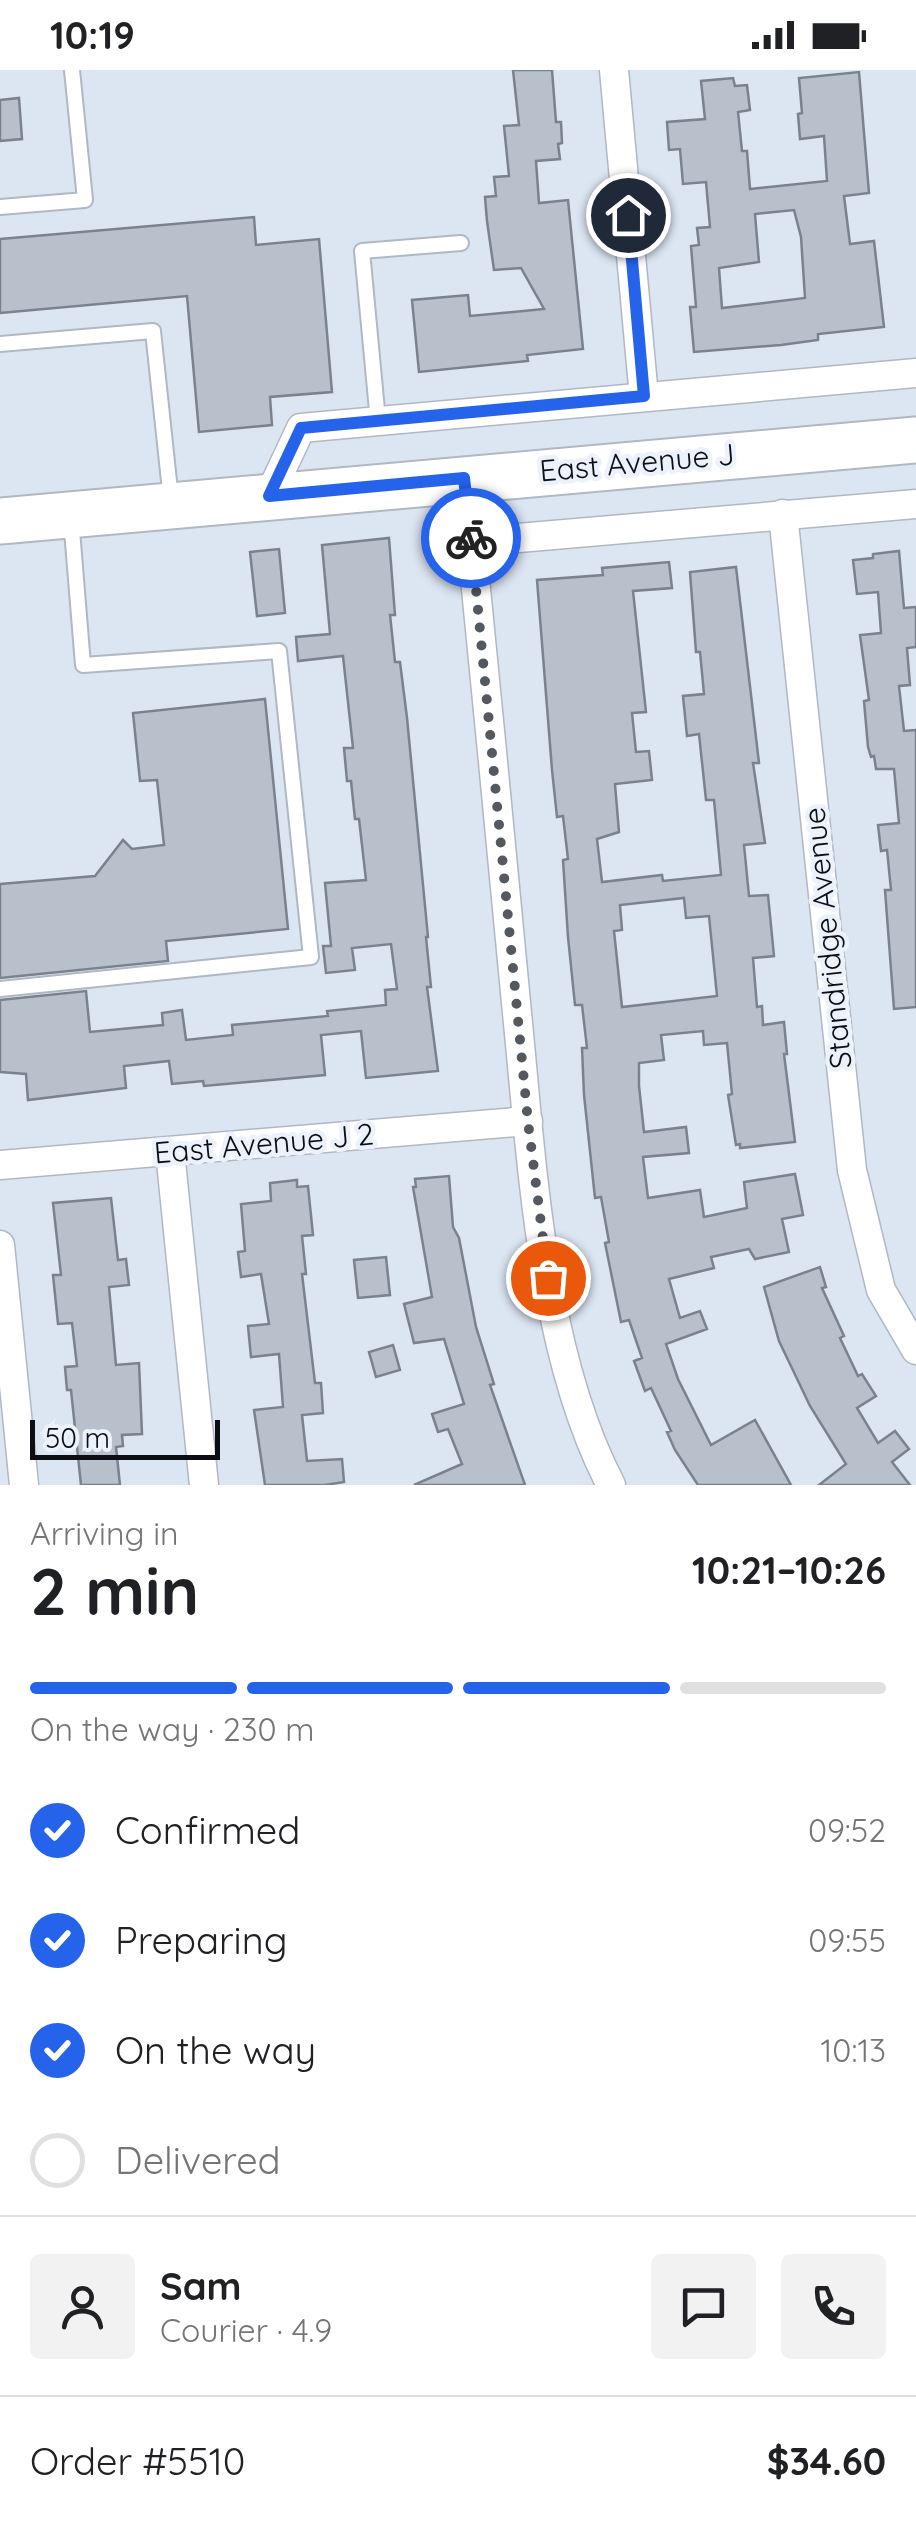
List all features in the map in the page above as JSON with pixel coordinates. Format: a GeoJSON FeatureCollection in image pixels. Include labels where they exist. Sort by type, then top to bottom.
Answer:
{"type":"FeatureCollection","features":[{"type":"Feature","properties":{"kind":"main road","name":"East Avenue J"},"geometry":{"type":"LineString","coordinates":[[0,521],[916,440]]}},
{"type":"Feature","properties":{"kind":"street"},"geometry":{"type":"LineString","coordinates":[[614,70],[644,396]]}},
{"type":"Feature","properties":{"kind":"street"},"geometry":{"type":"LineString","coordinates":[[269,496],[301,428],[916,373]]}},
{"type":"Feature","properties":{"kind":"street"},"geometry":{"type":"LineString","coordinates":[[464,478],[528,1122],[553,1317],[591,1448],[611,1485]]}},
{"type":"Feature","properties":{"kind":"street"},"geometry":{"type":"LineString","coordinates":[[471,542],[916,504]]}},
{"type":"Feature","properties":{"kind":"street","name":"Standridge Avenue"},"geometry":{"type":"LineString","coordinates":[[783,514],[852,1170],[881,1290],[916,1350]]}},
{"type":"Feature","properties":{"kind":"street","name":"East Avenue J 2"},"geometry":{"type":"LineString","coordinates":[[0,1165],[528,1122]]}},
{"type":"Feature","properties":{"kind":"street"},"geometry":{"type":"LineString","coordinates":[[170,1152],[204,1485]]}},
{"type":"Feature","properties":{"kind":"street"},"geometry":{"type":"LineString","coordinates":[[0,1244],[8,1400],[24,1485]]}},
{"type":"Feature","properties":{"kind":"lane"},"geometry":{"type":"LineString","coordinates":[[0,207],[85,200],[72,70]]}},
{"type":"Feature","properties":{"kind":"lane"},"geometry":{"type":"LineString","coordinates":[[378,421],[362,251],[461,243]]}},
{"type":"Feature","properties":{"kind":"lane"},"geometry":{"type":"LineString","coordinates":[[0,344],[153,330],[172,505]]}},
{"type":"Feature","properties":{"kind":"lane"},"geometry":{"type":"LineString","coordinates":[[0,989],[310,958],[279,651],[83,665],[70,514]]}},
{"type":"Feature","properties":{"kind":"building"},"geometry":{"type":"Polygon","coordinates":[[[513,70],[552,70],[556,122],[561,122],[562,143],[558,144],[560,159],[536,161],[539,203],[568,200],[583,349],[527,355],[528,361],[419,372],[412,300],[468,295],[470,316],[544,309],[521,268],[494,270],[487,221],[485,197],[496,196],[494,177],[509,176],[504,126],[519,125],[513,70]]]}},
{"type":"Feature","properties":{"kind":"building"},"geometry":{"type":"Polygon","coordinates":[[[859,72],[869,193],[844,196],[850,244],[874,241],[884,327],[818,334],[818,340],[781,345],[694,352],[690,307],[696,307],[691,246],[699,245],[697,228],[710,227],[706,182],[683,184],[680,149],[669,150],[667,122],[705,119],[701,81],[733,78],[735,86],[747,85],[750,110],[738,112],[750,189],[827,181],[824,136],[800,139],[799,78],[859,72]],[[794,210],[755,214],[759,262],[719,268],[722,308],[805,298],[801,237],[794,210]]]}},
{"type":"Feature","properties":{"kind":"building"},"geometry":{"type":"Polygon","coordinates":[[[19,98],[22,139],[0,141],[0,100],[19,98]]]}},
{"type":"Feature","properties":{"kind":"building"},"geometry":{"type":"Polygon","coordinates":[[[254,217],[256,245],[319,239],[332,392],[270,397],[272,425],[199,432],[187,296],[0,313],[0,239],[254,217]]]}},
{"type":"Feature","properties":{"kind":"building"},"geometry":{"type":"Polygon","coordinates":[[[389,538],[395,615],[390,615],[407,718],[428,937],[431,987],[427,987],[438,1071],[366,1078],[361,1031],[321,1035],[325,1075],[204,1086],[203,1081],[172,1084],[169,1061],[124,1066],[126,1088],[28,1100],[26,1074],[0,1072],[0,1000],[86,991],[90,1032],[163,1025],[162,1013],[182,1010],[186,1040],[233,1035],[232,1025],[328,1016],[327,1011],[386,1005],[385,990],[397,989],[391,944],[352,948],[355,970],[326,973],[323,946],[331,946],[325,883],[366,880],[359,819],[355,819],[351,781],[347,781],[344,748],[353,748],[343,656],[298,661],[296,637],[330,634],[322,545],[389,538]]]}},
{"type":"Feature","properties":{"kind":"building"},"geometry":{"type":"Polygon","coordinates":[[[279,549],[285,613],[257,616],[250,552],[279,549]]]}},
{"type":"Feature","properties":{"kind":"building"},"geometry":{"type":"Polygon","coordinates":[[[899,551],[904,608],[916,607],[916,647],[907,648],[910,685],[899,686],[904,731],[916,730],[916,1007],[894,1009],[885,890],[891,890],[887,850],[881,851],[878,825],[899,823],[894,769],[876,769],[868,747],[864,701],[869,700],[860,635],[881,633],[878,592],[857,594],[853,560],[899,551]]]}},
{"type":"Feature","properties":{"kind":"building"},"geometry":{"type":"Polygon","coordinates":[[[669,562],[672,588],[633,591],[646,712],[632,713],[636,752],[649,751],[652,780],[615,784],[619,832],[597,839],[602,882],[662,875],[663,881],[721,875],[714,800],[706,800],[699,734],[687,736],[683,696],[704,694],[700,652],[696,652],[690,572],[736,567],[759,763],[753,763],[765,843],[744,845],[749,896],[768,895],[774,956],[753,958],[757,1007],[762,1006],[763,1025],[784,1022],[795,1142],[740,1148],[740,1144],[736,1145],[728,1095],[732,1094],[727,1043],[704,1045],[703,1031],[661,1035],[664,1060],[639,1063],[644,1132],[686,1127],[689,1153],[643,1157],[648,1198],[700,1190],[704,1217],[747,1208],[744,1182],[795,1174],[803,1215],[782,1219],[789,1252],[755,1259],[749,1249],[711,1257],[714,1268],[669,1279],[680,1318],[700,1311],[707,1329],[666,1344],[678,1379],[711,1445],[755,1420],[791,1485],[698,1485],[675,1450],[667,1432],[671,1431],[651,1388],[645,1391],[634,1361],[642,1358],[629,1320],[621,1322],[605,1243],[609,1242],[601,1197],[595,1198],[584,1095],[582,1048],[587,1048],[582,1005],[575,1005],[563,860],[568,859],[563,816],[557,817],[537,580],[603,575],[602,568],[669,562]],[[684,898],[620,905],[622,930],[614,931],[622,1007],[717,996],[709,916],[686,918],[684,898]]]}},
{"type":"Feature","properties":{"kind":"building"},"geometry":{"type":"Polygon","coordinates":[[[265,699],[288,929],[166,941],[168,961],[0,978],[0,884],[95,876],[123,840],[132,849],[164,845],[157,780],[140,781],[133,713],[265,699]]]}},
{"type":"Feature","properties":{"kind":"building"},"geometry":{"type":"Polygon","coordinates":[[[449,1176],[453,1227],[459,1238],[476,1327],[494,1384],[490,1385],[525,1485],[414,1485],[462,1464],[448,1429],[438,1432],[432,1414],[464,1404],[444,1339],[414,1343],[404,1304],[432,1297],[413,1187],[415,1179],[449,1176]]]}},
{"type":"Feature","properties":{"kind":"building"},"geometry":{"type":"Polygon","coordinates":[[[297,1180],[297,1187],[308,1186],[313,1235],[302,1236],[306,1274],[302,1274],[315,1383],[321,1383],[323,1413],[302,1415],[307,1461],[342,1459],[344,1482],[265,1485],[254,1410],[283,1407],[279,1354],[251,1357],[248,1326],[269,1324],[261,1274],[241,1277],[238,1252],[245,1251],[241,1204],[271,1201],[270,1183],[297,1180]]]}},
{"type":"Feature","properties":{"kind":"building"},"geometry":{"type":"Polygon","coordinates":[[[111,1198],[118,1260],[126,1259],[129,1285],[109,1287],[116,1365],[139,1363],[142,1434],[122,1435],[123,1446],[116,1447],[120,1485],[81,1485],[65,1367],[77,1366],[72,1323],[58,1324],[53,1275],[61,1275],[53,1203],[111,1198]]]}},
{"type":"Feature","properties":{"kind":"building"},"geometry":{"type":"Polygon","coordinates":[[[386,1257],[390,1295],[358,1298],[354,1260],[386,1257]]]}},
{"type":"Feature","properties":{"kind":"building"},"geometry":{"type":"Polygon","coordinates":[[[820,1267],[826,1287],[822,1288],[844,1336],[840,1338],[858,1376],[862,1374],[876,1396],[857,1408],[878,1443],[895,1431],[909,1449],[892,1462],[910,1485],[819,1485],[846,1464],[810,1406],[779,1341],[764,1287],[820,1267]]]}},
{"type":"Feature","properties":{"kind":"building"},"geometry":{"type":"Polygon","coordinates":[[[393,1345],[400,1370],[376,1377],[369,1352],[393,1345]]]}},
{"type":"Feature","properties":{"kind":"way so far"},"geometry":{"type":"LineString","coordinates":[[471,538],[528,1122],[548,1278]]}},
{"type":"Feature","properties":{"kind":"route"},"geometry":{"type":"LineString","coordinates":[[471,538],[464,478],[269,496],[301,428],[644,396],[628,215]]}}]}
